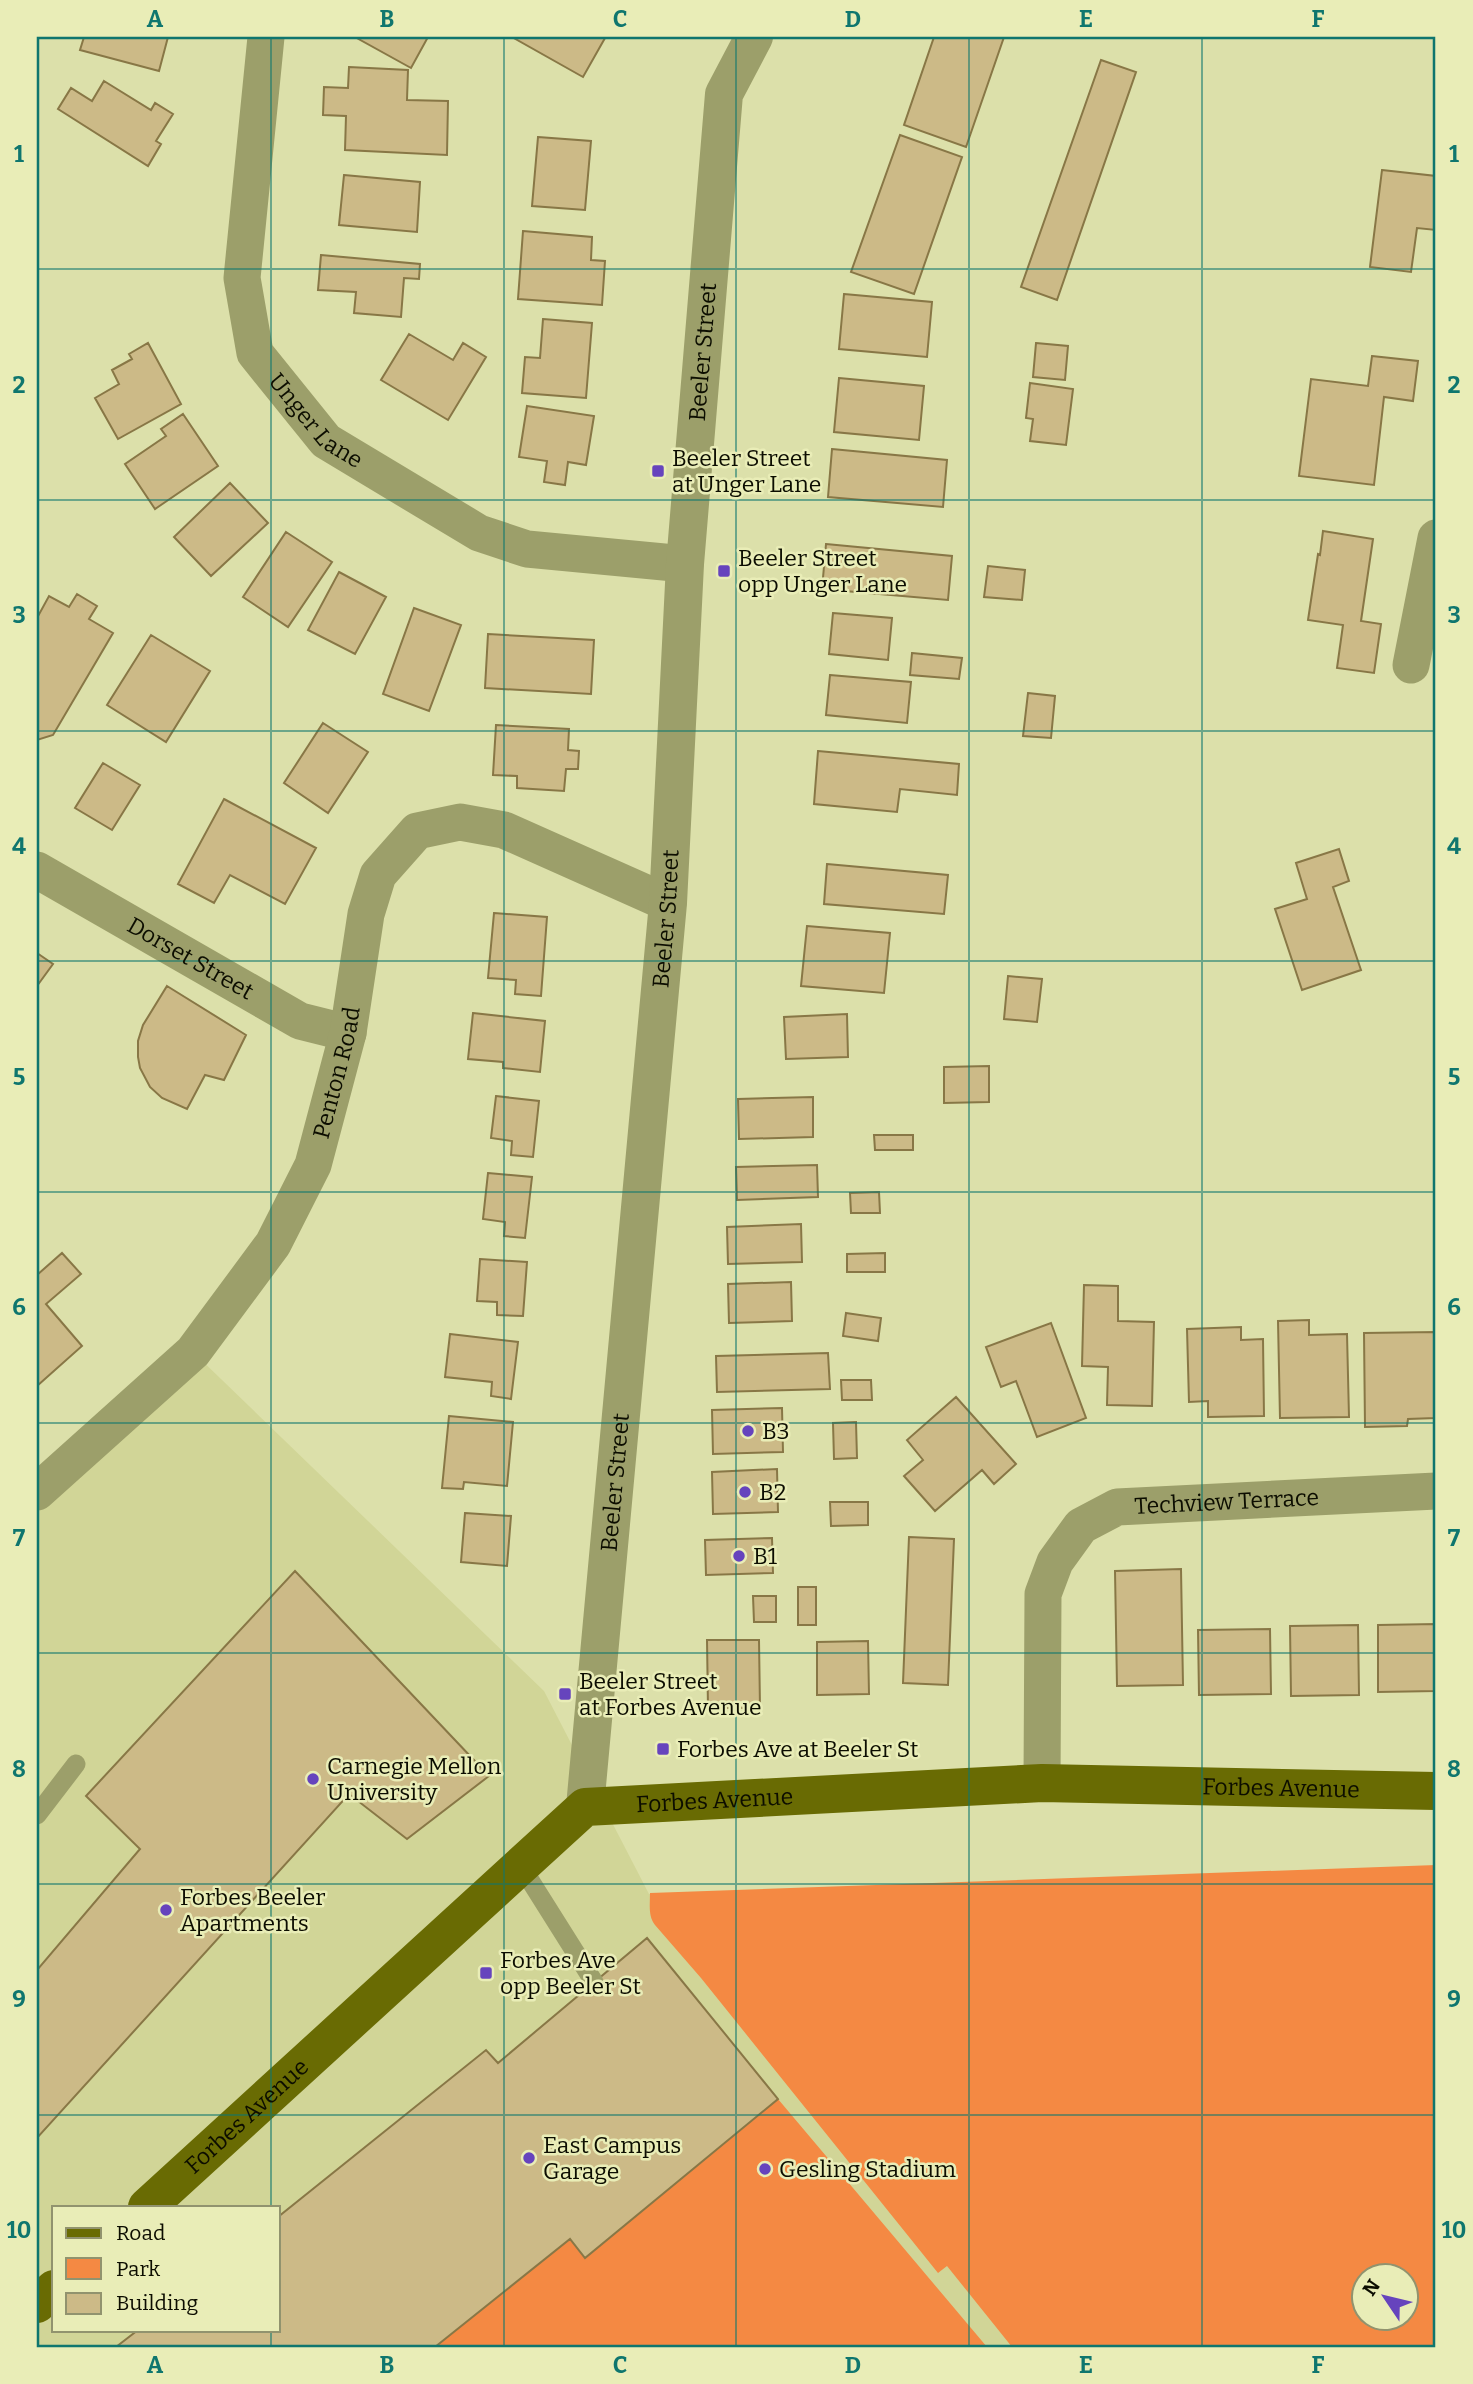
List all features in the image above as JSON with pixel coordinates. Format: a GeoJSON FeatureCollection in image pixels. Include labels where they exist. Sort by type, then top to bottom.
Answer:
{"type":"FeatureCollection","features":[{"type":"Feature","properties":{"kind":"main road","name":"Forbes Avenue"},"geometry":{"type":"LineString","coordinates":[[148,2206],[585,1807],[1042,1783],[1436,1791]]}},
{"type":"Feature","properties":{"kind":"main road"},"geometry":{"type":"LineString","coordinates":[[37,2304],[52,2291]]}},
{"type":"Feature","properties":{"kind":"street","name":"Unger Lane"},"geometry":{"type":"LineString","coordinates":[[266,37],[242,278],[255,353],[326,441],[479,533],[527,549],[685,564]]}},
{"type":"Feature","properties":{"kind":"street","name":"Beeler Street"},"geometry":{"type":"LineString","coordinates":[[585,1807],[668,902],[685,564],[724,94],[754,37]]}},
{"type":"Feature","properties":{"kind":"street"},"geometry":{"type":"LineString","coordinates":[[1411,665],[1436,538]]}},
{"type":"Feature","properties":{"kind":"street","name":"Penton Road"},"geometry":{"type":"LineString","coordinates":[[37,1492],[193,1352],[273,1244],[313,1165],[348,1033],[366,914],[378,874],[417,831],[460,822],[504,830],[668,902]]}},
{"type":"Feature","properties":{"kind":"street","name":"Dorset Street"},"geometry":{"type":"LineString","coordinates":[[37,870],[300,1021],[348,1033]]}},
{"type":"Feature","properties":{"kind":"street","name":"Techview Terrace"},"geometry":{"type":"LineString","coordinates":[[1042,1783],[1043,1594],[1055,1562],[1081,1526],[1117,1507],[1436,1491]]}},
{"type":"Feature","properties":{"kind":"lane"},"geometry":{"type":"LineString","coordinates":[[37,1815],[76,1764]]}},
{"type":"Feature","properties":{"kind":"lane"},"geometry":{"type":"LineString","coordinates":[[521,1866],[594,1982]]}},
{"type":"Feature","properties":{"kind":"shaded area","name":"Carnegie Mellon University"},"geometry":{"type":"Polygon","coordinates":[[[193,1352],[544,1691],[649,1894],[1436,1867],[1436,2347],[37,2347],[37,1498],[193,1352]]]}},
{"type":"Feature","properties":{"kind":"green space"},"geometry":{"type":"Polygon","coordinates":[[[1436,1865],[1436,2347],[1012,2347],[947,2266],[938,2273],[701,1978],[655,1925],[650,1914],[650,1893],[1436,1865]]]}},
{"type":"Feature","properties":{"kind":"green space","name":"Gesling Stadium"},"geometry":{"type":"Polygon","coordinates":[[[778,2099],[987,2347],[435,2347],[570,2239],[585,2258],[778,2099]]]}},
{"type":"Feature","properties":{"kind":"building"},"geometry":{"type":"Polygon","coordinates":[[[84,37],[168,37],[159,71],[80,50],[84,37]]]}},
{"type":"Feature","properties":{"kind":"building"},"geometry":{"type":"Polygon","coordinates":[[[355,37],[428,37],[411,68],[355,37]]]}},
{"type":"Feature","properties":{"kind":"building"},"geometry":{"type":"Polygon","coordinates":[[[512,37],[602,37],[605,38],[583,77],[512,37]]]}},
{"type":"Feature","properties":{"kind":"building"},"geometry":{"type":"Polygon","coordinates":[[[934,37],[1004,37],[966,147],[904,125],[934,37]]]}},
{"type":"Feature","properties":{"kind":"building"},"geometry":{"type":"Polygon","coordinates":[[[1101,60],[1136,72],[1057,300],[1021,287],[1101,60]]]}},
{"type":"Feature","properties":{"kind":"building"},"geometry":{"type":"Polygon","coordinates":[[[349,67],[408,70],[407,100],[448,101],[447,155],[345,150],[346,116],[323,115],[324,87],[348,88],[349,67]]]}},
{"type":"Feature","properties":{"kind":"building"},"geometry":{"type":"Polygon","coordinates":[[[104,81],[151,110],[155,103],[173,114],[156,141],[161,144],[148,166],[58,109],[71,88],[92,101],[104,81]]]}},
{"type":"Feature","properties":{"kind":"building"},"geometry":{"type":"Polygon","coordinates":[[[900,135],[962,157],[914,294],[851,272],[900,135]]]}},
{"type":"Feature","properties":{"kind":"building"},"geometry":{"type":"Polygon","coordinates":[[[538,137],[591,141],[585,210],[532,206],[538,137]]]}},
{"type":"Feature","properties":{"kind":"building"},"geometry":{"type":"Polygon","coordinates":[[[1382,170],[1436,176],[1436,230],[1417,228],[1411,272],[1370,267],[1382,170]]]}},
{"type":"Feature","properties":{"kind":"building"},"geometry":{"type":"Polygon","coordinates":[[[344,175],[420,182],[417,232],[339,225],[344,175]]]}},
{"type":"Feature","properties":{"kind":"building"},"geometry":{"type":"Polygon","coordinates":[[[523,231],[592,237],[591,260],[605,261],[602,305],[518,299],[523,231]]]}},
{"type":"Feature","properties":{"kind":"building"},"geometry":{"type":"Polygon","coordinates":[[[321,255],[420,264],[419,279],[404,278],[401,317],[354,313],[356,292],[318,290],[321,255]]]}},
{"type":"Feature","properties":{"kind":"building"},"geometry":{"type":"Polygon","coordinates":[[[844,294],[932,302],[927,357],[839,349],[844,294]]]}},
{"type":"Feature","properties":{"kind":"building"},"geometry":{"type":"Polygon","coordinates":[[[543,319],[592,323],[586,398],[522,393],[525,357],[540,358],[543,319]]]}},
{"type":"Feature","properties":{"kind":"building"},"geometry":{"type":"Polygon","coordinates":[[[409,334],[453,360],[463,343],[486,357],[448,420],[381,380],[409,334]]]}},
{"type":"Feature","properties":{"kind":"building"},"geometry":{"type":"Polygon","coordinates":[[[148,343],[181,404],[118,439],[95,398],[119,384],[112,370],[132,359],[129,354],[148,343]]]}},
{"type":"Feature","properties":{"kind":"building"},"geometry":{"type":"Polygon","coordinates":[[[1036,343],[1068,346],[1065,380],[1033,377],[1036,343]]]}},
{"type":"Feature","properties":{"kind":"building"},"geometry":{"type":"Polygon","coordinates":[[[1372,356],[1418,361],[1413,401],[1384,397],[1374,485],[1299,476],[1311,379],[1368,386],[1372,356]]]}},
{"type":"Feature","properties":{"kind":"building"},"geometry":{"type":"Polygon","coordinates":[[[839,378],[924,386],[919,440],[834,432],[839,378]]]}},
{"type":"Feature","properties":{"kind":"building"},"geometry":{"type":"Polygon","coordinates":[[[1030,383],[1073,389],[1066,445],[1030,441],[1033,419],[1026,418],[1030,383]]]}},
{"type":"Feature","properties":{"kind":"building"},"geometry":{"type":"Polygon","coordinates":[[[527,406],[594,416],[586,465],[568,462],[565,485],[544,482],[547,461],[519,457],[527,406]]]}},
{"type":"Feature","properties":{"kind":"building"},"geometry":{"type":"Polygon","coordinates":[[[183,414],[218,466],[155,509],[125,464],[166,436],[161,429],[183,414]]]}},
{"type":"Feature","properties":{"kind":"building"},"geometry":{"type":"Polygon","coordinates":[[[832,449],[947,460],[943,507],[828,497],[832,449]]]}},
{"type":"Feature","properties":{"kind":"building"},"geometry":{"type":"Polygon","coordinates":[[[230,483],[268,523],[211,576],[174,537],[230,483]]]}},
{"type":"Feature","properties":{"kind":"building"},"geometry":{"type":"Polygon","coordinates":[[[1323,531],[1373,539],[1361,621],[1381,624],[1374,673],[1337,668],[1343,625],[1308,620],[1323,531]]]}},
{"type":"Feature","properties":{"kind":"building"},"geometry":{"type":"Polygon","coordinates":[[[286,532],[332,562],[288,627],[243,597],[286,532]]]}},
{"type":"Feature","properties":{"kind":"building"},"geometry":{"type":"Polygon","coordinates":[[[826,544],[952,556],[948,600],[822,589],[826,544]]]}},
{"type":"Feature","properties":{"kind":"building"},"geometry":{"type":"Polygon","coordinates":[[[988,566],[1025,570],[1022,600],[984,597],[988,566]]]}},
{"type":"Feature","properties":{"kind":"building"},"geometry":{"type":"Polygon","coordinates":[[[339,572],[386,597],[355,654],[308,630],[339,572]]]}},
{"type":"Feature","properties":{"kind":"building"},"geometry":{"type":"Polygon","coordinates":[[[77,594],[97,606],[89,619],[113,633],[53,735],[37,740],[37,618],[49,596],[69,607],[77,594]]]}},
{"type":"Feature","properties":{"kind":"building"},"geometry":{"type":"Polygon","coordinates":[[[414,608],[461,625],[429,711],[383,694],[414,608]]]}},
{"type":"Feature","properties":{"kind":"building"},"geometry":{"type":"Polygon","coordinates":[[[833,613],[892,618],[888,660],[829,654],[833,613]]]}},
{"type":"Feature","properties":{"kind":"building"},"geometry":{"type":"Polygon","coordinates":[[[488,634],[594,640],[591,694],[485,688],[488,634]]]}},
{"type":"Feature","properties":{"kind":"building"},"geometry":{"type":"Polygon","coordinates":[[[151,635],[210,671],[166,742],[107,705],[151,635]]]}},
{"type":"Feature","properties":{"kind":"building"},"geometry":{"type":"Polygon","coordinates":[[[912,653],[962,658],[959,679],[910,675],[912,653]]]}},
{"type":"Feature","properties":{"kind":"building"},"geometry":{"type":"Polygon","coordinates":[[[830,675],[911,682],[907,723],[826,715],[830,675]]]}},
{"type":"Feature","properties":{"kind":"building"},"geometry":{"type":"Polygon","coordinates":[[[1028,693],[1055,696],[1051,738],[1023,736],[1028,693]]]}},
{"type":"Feature","properties":{"kind":"building"},"geometry":{"type":"Polygon","coordinates":[[[323,723],[368,752],[328,813],[284,783],[323,723]]]}},
{"type":"Feature","properties":{"kind":"building"},"geometry":{"type":"Polygon","coordinates":[[[496,725],[569,729],[568,750],[579,751],[578,769],[566,769],[564,791],[517,788],[517,776],[493,775],[496,725]]]}},
{"type":"Feature","properties":{"kind":"building"},"geometry":{"type":"Polygon","coordinates":[[[818,751],[959,764],[957,795],[900,789],[897,812],[814,804],[818,751]]]}},
{"type":"Feature","properties":{"kind":"building"},"geometry":{"type":"Polygon","coordinates":[[[103,763],[140,785],[112,830],[75,808],[103,763]]]}},
{"type":"Feature","properties":{"kind":"building"},"geometry":{"type":"Polygon","coordinates":[[[224,799],[316,848],[285,904],[230,875],[214,903],[178,884],[224,799]]]}},
{"type":"Feature","properties":{"kind":"building"},"geometry":{"type":"Polygon","coordinates":[[[1339,849],[1349,881],[1333,887],[1361,970],[1302,990],[1275,909],[1307,899],[1296,863],[1339,849]]]}},
{"type":"Feature","properties":{"kind":"building"},"geometry":{"type":"Polygon","coordinates":[[[827,864],[948,875],[944,914],[824,904],[827,864]]]}},
{"type":"Feature","properties":{"kind":"building"},"geometry":{"type":"Polygon","coordinates":[[[494,913],[547,917],[541,996],[515,994],[516,980],[488,978],[494,913]]]}},
{"type":"Feature","properties":{"kind":"building"},"geometry":{"type":"Polygon","coordinates":[[[807,926],[890,933],[884,993],[801,986],[807,926]]]}},
{"type":"Feature","properties":{"kind":"building"},"geometry":{"type":"Polygon","coordinates":[[[37,953],[53,964],[37,986],[37,953]]]}},
{"type":"Feature","properties":{"kind":"building"},"geometry":{"type":"Polygon","coordinates":[[[1008,976],[1042,979],[1037,1022],[1004,1019],[1008,976]]]}},
{"type":"Feature","properties":{"kind":"building"},"geometry":{"type":"Polygon","coordinates":[[[167,986],[246,1035],[224,1080],[205,1075],[187,1109],[162,1098],[150,1087],[140,1068],[138,1057],[138,1041],[143,1025],[167,986]]]}},
{"type":"Feature","properties":{"kind":"building"},"geometry":{"type":"Polygon","coordinates":[[[473,1013],[545,1021],[540,1072],[503,1068],[503,1062],[468,1059],[473,1013]]]}},
{"type":"Feature","properties":{"kind":"building"},"geometry":{"type":"Polygon","coordinates":[[[847,1014],[848,1057],[786,1059],[784,1017],[847,1014]]]}},
{"type":"Feature","properties":{"kind":"building"},"geometry":{"type":"Polygon","coordinates":[[[989,1066],[989,1102],[944,1103],[944,1067],[989,1066]]]}},
{"type":"Feature","properties":{"kind":"building"},"geometry":{"type":"Polygon","coordinates":[[[496,1096],[539,1101],[533,1157],[511,1155],[512,1141],[491,1138],[496,1096]]]}},
{"type":"Feature","properties":{"kind":"building"},"geometry":{"type":"Polygon","coordinates":[[[813,1097],[813,1137],[739,1139],[738,1099],[813,1097]]]}},
{"type":"Feature","properties":{"kind":"building"},"geometry":{"type":"Polygon","coordinates":[[[874,1135],[913,1135],[913,1150],[875,1150],[874,1135]]]}},
{"type":"Feature","properties":{"kind":"building"},"geometry":{"type":"Polygon","coordinates":[[[817,1165],[818,1197],[737,1200],[736,1167],[817,1165]]]}},
{"type":"Feature","properties":{"kind":"building"},"geometry":{"type":"Polygon","coordinates":[[[488,1173],[532,1177],[525,1238],[504,1236],[505,1222],[483,1219],[488,1173]]]}},
{"type":"Feature","properties":{"kind":"building"},"geometry":{"type":"Polygon","coordinates":[[[879,1192],[880,1213],[851,1213],[850,1193],[879,1192]]]}},
{"type":"Feature","properties":{"kind":"building"},"geometry":{"type":"Polygon","coordinates":[[[801,1224],[802,1262],[728,1264],[727,1227],[801,1224]]]}},
{"type":"Feature","properties":{"kind":"building"},"geometry":{"type":"Polygon","coordinates":[[[62,1253],[81,1274],[46,1304],[82,1346],[37,1386],[37,1275],[62,1253]]]}},
{"type":"Feature","properties":{"kind":"building"},"geometry":{"type":"Polygon","coordinates":[[[885,1253],[885,1272],[847,1272],[847,1254],[885,1253]]]}},
{"type":"Feature","properties":{"kind":"building"},"geometry":{"type":"Polygon","coordinates":[[[480,1259],[527,1262],[523,1316],[497,1315],[497,1302],[477,1301],[480,1259]]]}},
{"type":"Feature","properties":{"kind":"building"},"geometry":{"type":"Polygon","coordinates":[[[791,1282],[792,1321],[729,1323],[728,1284],[791,1282]]]}},
{"type":"Feature","properties":{"kind":"building"},"geometry":{"type":"Polygon","coordinates":[[[1084,1285],[1118,1286],[1118,1321],[1154,1322],[1152,1406],[1107,1405],[1108,1367],[1082,1366],[1084,1285]]]}},
{"type":"Feature","properties":{"kind":"building"},"geometry":{"type":"Polygon","coordinates":[[[846,1313],[881,1318],[878,1341],[843,1336],[846,1313]]]}},
{"type":"Feature","properties":{"kind":"building"},"geometry":{"type":"Polygon","coordinates":[[[1309,1320],[1309,1335],[1347,1334],[1349,1417],[1280,1418],[1278,1321],[1309,1320]]]}},
{"type":"Feature","properties":{"kind":"building"},"geometry":{"type":"Polygon","coordinates":[[[1051,1323],[1086,1418],[1037,1437],[1016,1381],[1001,1387],[986,1347],[1051,1323]]]}},
{"type":"Feature","properties":{"kind":"building"},"geometry":{"type":"Polygon","coordinates":[[[1241,1327],[1241,1340],[1263,1339],[1264,1416],[1208,1417],[1208,1401],[1189,1402],[1187,1329],[1241,1327]]]}},
{"type":"Feature","properties":{"kind":"building"},"geometry":{"type":"Polygon","coordinates":[[[1436,1332],[1436,1418],[1408,1419],[1407,1426],[1365,1427],[1364,1333],[1436,1332]]]}},
{"type":"Feature","properties":{"kind":"building"},"geometry":{"type":"Polygon","coordinates":[[[450,1334],[518,1342],[511,1399],[491,1396],[492,1382],[445,1377],[450,1334]]]}},
{"type":"Feature","properties":{"kind":"building"},"geometry":{"type":"Polygon","coordinates":[[[828,1353],[830,1389],[717,1392],[716,1356],[828,1353]]]}},
{"type":"Feature","properties":{"kind":"building"},"geometry":{"type":"Polygon","coordinates":[[[841,1380],[871,1380],[872,1400],[842,1400],[841,1380]]]}},
{"type":"Feature","properties":{"kind":"building"},"geometry":{"type":"Polygon","coordinates":[[[956,1397],[1016,1464],[994,1484],[982,1470],[935,1511],[904,1476],[923,1460],[907,1440],[956,1397]]]}},
{"type":"Feature","properties":{"kind":"building","name":"B3"},"geometry":{"type":"Polygon","coordinates":[[[782,1408],[783,1452],[713,1454],[712,1410],[782,1408]]]}},
{"type":"Feature","properties":{"kind":"building"},"geometry":{"type":"Polygon","coordinates":[[[449,1416],[513,1422],[507,1486],[464,1482],[463,1489],[442,1488],[449,1416]]]}},
{"type":"Feature","properties":{"kind":"building"},"geometry":{"type":"Polygon","coordinates":[[[856,1422],[857,1458],[834,1459],[833,1423],[856,1422]]]}},
{"type":"Feature","properties":{"kind":"building","name":"B2"},"geometry":{"type":"Polygon","coordinates":[[[777,1469],[778,1512],[713,1514],[712,1472],[777,1469]]]}},
{"type":"Feature","properties":{"kind":"building"},"geometry":{"type":"Polygon","coordinates":[[[830,1502],[868,1502],[868,1525],[831,1526],[830,1502]]]}},
{"type":"Feature","properties":{"kind":"building"},"geometry":{"type":"Polygon","coordinates":[[[465,1513],[511,1516],[507,1566],[461,1562],[465,1513]]]}},
{"type":"Feature","properties":{"kind":"building"},"geometry":{"type":"Polygon","coordinates":[[[909,1537],[954,1539],[948,1685],[903,1683],[909,1537]]]}},
{"type":"Feature","properties":{"kind":"building","name":"B1"},"geometry":{"type":"Polygon","coordinates":[[[772,1538],[773,1573],[706,1575],[705,1540],[772,1538]]]}},
{"type":"Feature","properties":{"kind":"building"},"geometry":{"type":"Polygon","coordinates":[[[1181,1569],[1183,1685],[1117,1686],[1115,1571],[1181,1569]]]}},
{"type":"Feature","properties":{"kind":"building","name":"Forbes Beeler Apartments"},"geometry":{"type":"Polygon","coordinates":[[[295,1571],[489,1776],[407,1839],[349,1794],[37,2138],[37,1970],[140,1849],[86,1796],[295,1571]]]}},
{"type":"Feature","properties":{"kind":"building"},"geometry":{"type":"Polygon","coordinates":[[[798,1587],[816,1587],[816,1625],[798,1625],[798,1587]]]}},
{"type":"Feature","properties":{"kind":"building"},"geometry":{"type":"Polygon","coordinates":[[[753,1596],[776,1596],[776,1622],[754,1622],[753,1596]]]}},
{"type":"Feature","properties":{"kind":"building"},"geometry":{"type":"Polygon","coordinates":[[[1436,1624],[1436,1691],[1378,1692],[1378,1625],[1436,1624]]]}},
{"type":"Feature","properties":{"kind":"building"},"geometry":{"type":"Polygon","coordinates":[[[1358,1625],[1359,1695],[1291,1696],[1290,1626],[1358,1625]]]}},
{"type":"Feature","properties":{"kind":"building"},"geometry":{"type":"Polygon","coordinates":[[[1270,1629],[1271,1694],[1199,1695],[1198,1630],[1270,1629]]]}},
{"type":"Feature","properties":{"kind":"building"},"geometry":{"type":"Polygon","coordinates":[[[707,1640],[759,1640],[760,1708],[708,1708],[707,1640]]]}},
{"type":"Feature","properties":{"kind":"building"},"geometry":{"type":"Polygon","coordinates":[[[868,1641],[869,1694],[817,1695],[817,1642],[868,1641]]]}},
{"type":"Feature","properties":{"kind":"building","name":"East Campus Garage"},"geometry":{"type":"Polygon","coordinates":[[[647,1938],[778,2099],[585,2258],[570,2239],[435,2347],[116,2347],[135,2332],[280,2332],[280,2215],[486,2050],[498,2063],[647,1938]]]}},
{"type":"Feature","properties":{"kind":"place","name":"Beeler Street at Unger Lane"},"geometry":{"type":"Point","coordinates":[658,471]}},
{"type":"Feature","properties":{"kind":"place","name":"Beeler Street opp Unger Lane"},"geometry":{"type":"Point","coordinates":[724,571]}},
{"type":"Feature","properties":{"kind":"place","name":"B3"},"geometry":{"type":"Point","coordinates":[748,1431]}},
{"type":"Feature","properties":{"kind":"place","name":"B2"},"geometry":{"type":"Point","coordinates":[745,1492]}},
{"type":"Feature","properties":{"kind":"place","name":"B1"},"geometry":{"type":"Point","coordinates":[739,1556]}},
{"type":"Feature","properties":{"kind":"place","name":"Beeler Street at Forbes Avenue"},"geometry":{"type":"Point","coordinates":[565,1694]}},
{"type":"Feature","properties":{"kind":"place","name":"Forbes Ave at Beeler St"},"geometry":{"type":"Point","coordinates":[663,1749]}},
{"type":"Feature","properties":{"kind":"place","name":"Carnegie Mellon University"},"geometry":{"type":"Point","coordinates":[313,1779]}},
{"type":"Feature","properties":{"kind":"place","name":"Forbes Beeler Apartments"},"geometry":{"type":"Point","coordinates":[166,1910]}},
{"type":"Feature","properties":{"kind":"place","name":"Forbes Ave opp Beeler St"},"geometry":{"type":"Point","coordinates":[486,1973]}},
{"type":"Feature","properties":{"kind":"place","name":"East Campus Garage"},"geometry":{"type":"Point","coordinates":[529,2158]}},
{"type":"Feature","properties":{"kind":"place","name":"Gesling Stadium"},"geometry":{"type":"Point","coordinates":[765,2169]}}]}
